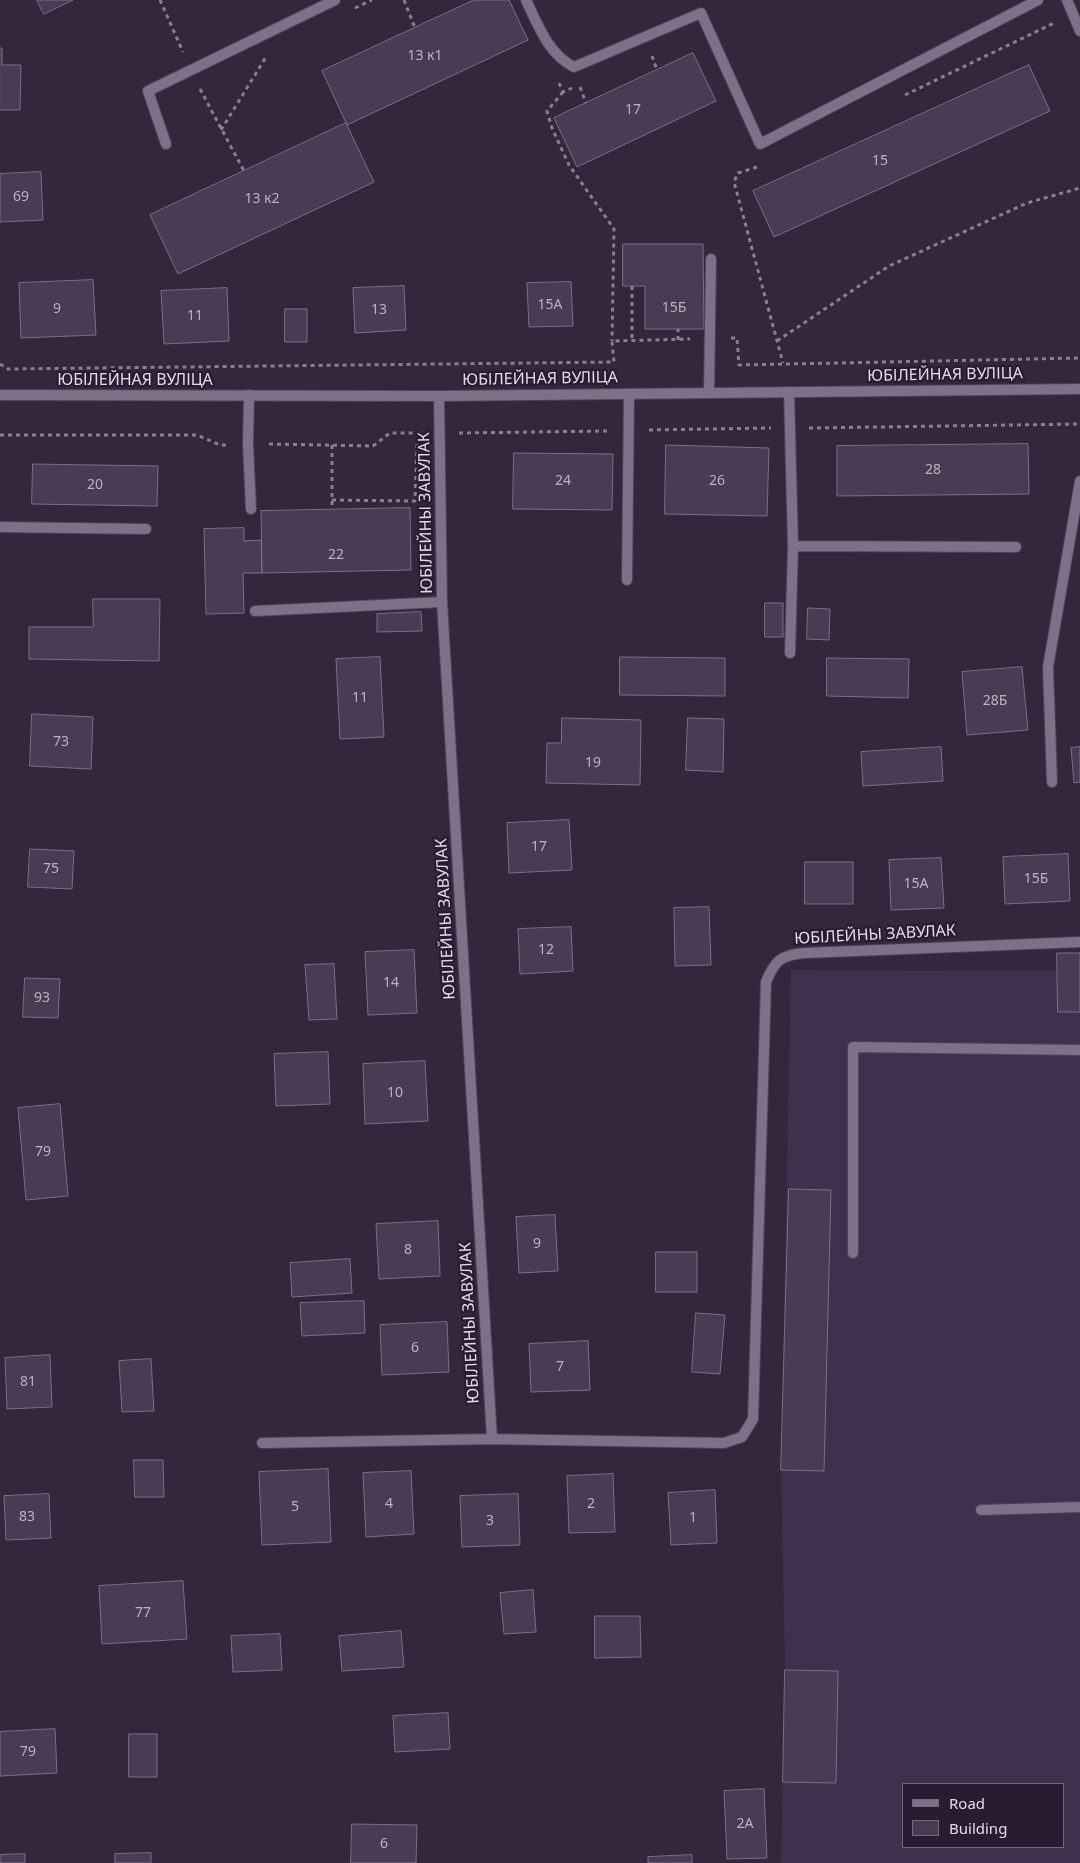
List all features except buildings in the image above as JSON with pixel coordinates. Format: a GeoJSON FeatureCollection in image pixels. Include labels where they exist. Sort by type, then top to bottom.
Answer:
{"type":"FeatureCollection","features":[{"type":"Feature","properties":{"kind":"street"},"geometry":{"type":"LineString","coordinates":[[166,144],[148,92],[335,0]]}},
{"type":"Feature","properties":{"kind":"street"},"geometry":{"type":"LineString","coordinates":[[526,0],[542,35],[561,61],[574,68],[701,12],[760,144],[1038,0]]}},
{"type":"Feature","properties":{"kind":"street"},"geometry":{"type":"LineString","coordinates":[[1067,0],[1080,32]]}},
{"type":"Feature","properties":{"kind":"street"},"geometry":{"type":"LineString","coordinates":[[709,393],[711,259]]}},
{"type":"Feature","properties":{"kind":"street","name":"ЮБІЛЕЙНАЯ ВУЛІЦА"},"geometry":{"type":"LineString","coordinates":[[0,396],[439,396],[1080,389]]}},
{"type":"Feature","properties":{"kind":"street"},"geometry":{"type":"LineString","coordinates":[[789,392],[793,546],[790,653]]}},
{"type":"Feature","properties":{"kind":"street"},"geometry":{"type":"LineString","coordinates":[[627,580],[629,394]]}},
{"type":"Feature","properties":{"kind":"street"},"geometry":{"type":"LineString","coordinates":[[249,395],[248,444],[251,509]]}},
{"type":"Feature","properties":{"kind":"street","name":"ЮБІЛЕЙНЫ ЗАВУЛАК"},"geometry":{"type":"LineString","coordinates":[[439,396],[442,602],[492,1440]]}},
{"type":"Feature","properties":{"kind":"street"},"geometry":{"type":"LineString","coordinates":[[1052,782],[1048,667],[1080,481]]}},
{"type":"Feature","properties":{"kind":"street"},"geometry":{"type":"LineString","coordinates":[[0,527],[146,529]]}},
{"type":"Feature","properties":{"kind":"street"},"geometry":{"type":"LineString","coordinates":[[793,546],[1016,547]]}},
{"type":"Feature","properties":{"kind":"street"},"geometry":{"type":"LineString","coordinates":[[255,611],[442,602]]}},
{"type":"Feature","properties":{"kind":"street","name":"ЮБІЛЕЙНЫ ЗАВУЛАК"},"geometry":{"type":"LineString","coordinates":[[262,1443],[492,1440],[724,1443],[742,1437],[753,1419],[766,982],[772,966],[787,954],[1080,942]]}},
{"type":"Feature","properties":{"kind":"street"},"geometry":{"type":"LineString","coordinates":[[853,1253],[853,1047],[1080,1050]]}},
{"type":"Feature","properties":{"kind":"street"},"geometry":{"type":"LineString","coordinates":[[981,1510],[1080,1507]]}},
{"type":"Feature","properties":{"kind":"path"},"geometry":{"type":"LineString","coordinates":[[404,0],[415,28]]}},
{"type":"Feature","properties":{"kind":"path"},"geometry":{"type":"LineString","coordinates":[[897,99],[1073,13]]}},
{"type":"Feature","properties":{"kind":"path"},"geometry":{"type":"LineString","coordinates":[[642,57],[651,53],[657,70]]}},
{"type":"Feature","properties":{"kind":"path"},"geometry":{"type":"LineString","coordinates":[[221,131],[268,55]]}},
{"type":"Feature","properties":{"kind":"path"},"geometry":{"type":"LineString","coordinates":[[555,75],[563,92]]}},
{"type":"Feature","properties":{"kind":"path"},"geometry":{"type":"LineString","coordinates":[[0,364],[8,369],[614,362],[612,341],[614,229],[568,165],[552,128],[547,110],[563,92],[579,85],[586,103]]}},
{"type":"Feature","properties":{"kind":"path"},"geometry":{"type":"LineString","coordinates":[[753,158],[757,167]]}},
{"type":"Feature","properties":{"kind":"path"},"geometry":{"type":"LineString","coordinates":[[765,163],[738,174],[734,182],[783,364]]}},
{"type":"Feature","properties":{"kind":"path"},"geometry":{"type":"LineString","coordinates":[[777,341],[889,266],[1027,203],[1080,188]]}},
{"type":"Feature","properties":{"kind":"path"},"geometry":{"type":"LineString","coordinates":[[632,286],[632,340]]}},
{"type":"Feature","properties":{"kind":"path"},"geometry":{"type":"LineString","coordinates":[[678,329],[678,340]]}},
{"type":"Feature","properties":{"kind":"path"},"geometry":{"type":"LineString","coordinates":[[612,341],[737,338],[739,364],[1080,358]]}},
{"type":"Feature","properties":{"kind":"path"},"geometry":{"type":"LineString","coordinates":[[0,435],[197,436],[220,445],[373,446],[390,433],[1080,424]]}},
{"type":"Feature","properties":{"kind":"path"},"geometry":{"type":"LineString","coordinates":[[332,500],[415,501],[417,433]]}},
{"type":"Feature","properties":{"kind":"path"},"geometry":{"type":"LineString","coordinates":[[332,445],[332,509]]}},
{"type":"Feature","properties":{"kind":"shaded area"},"geometry":{"type":"Polygon","coordinates":[[[1080,953],[1080,1863],[781,1863],[785,1670],[781,1470],[791,970],[1057,971],[1080,953]]]}}]}
